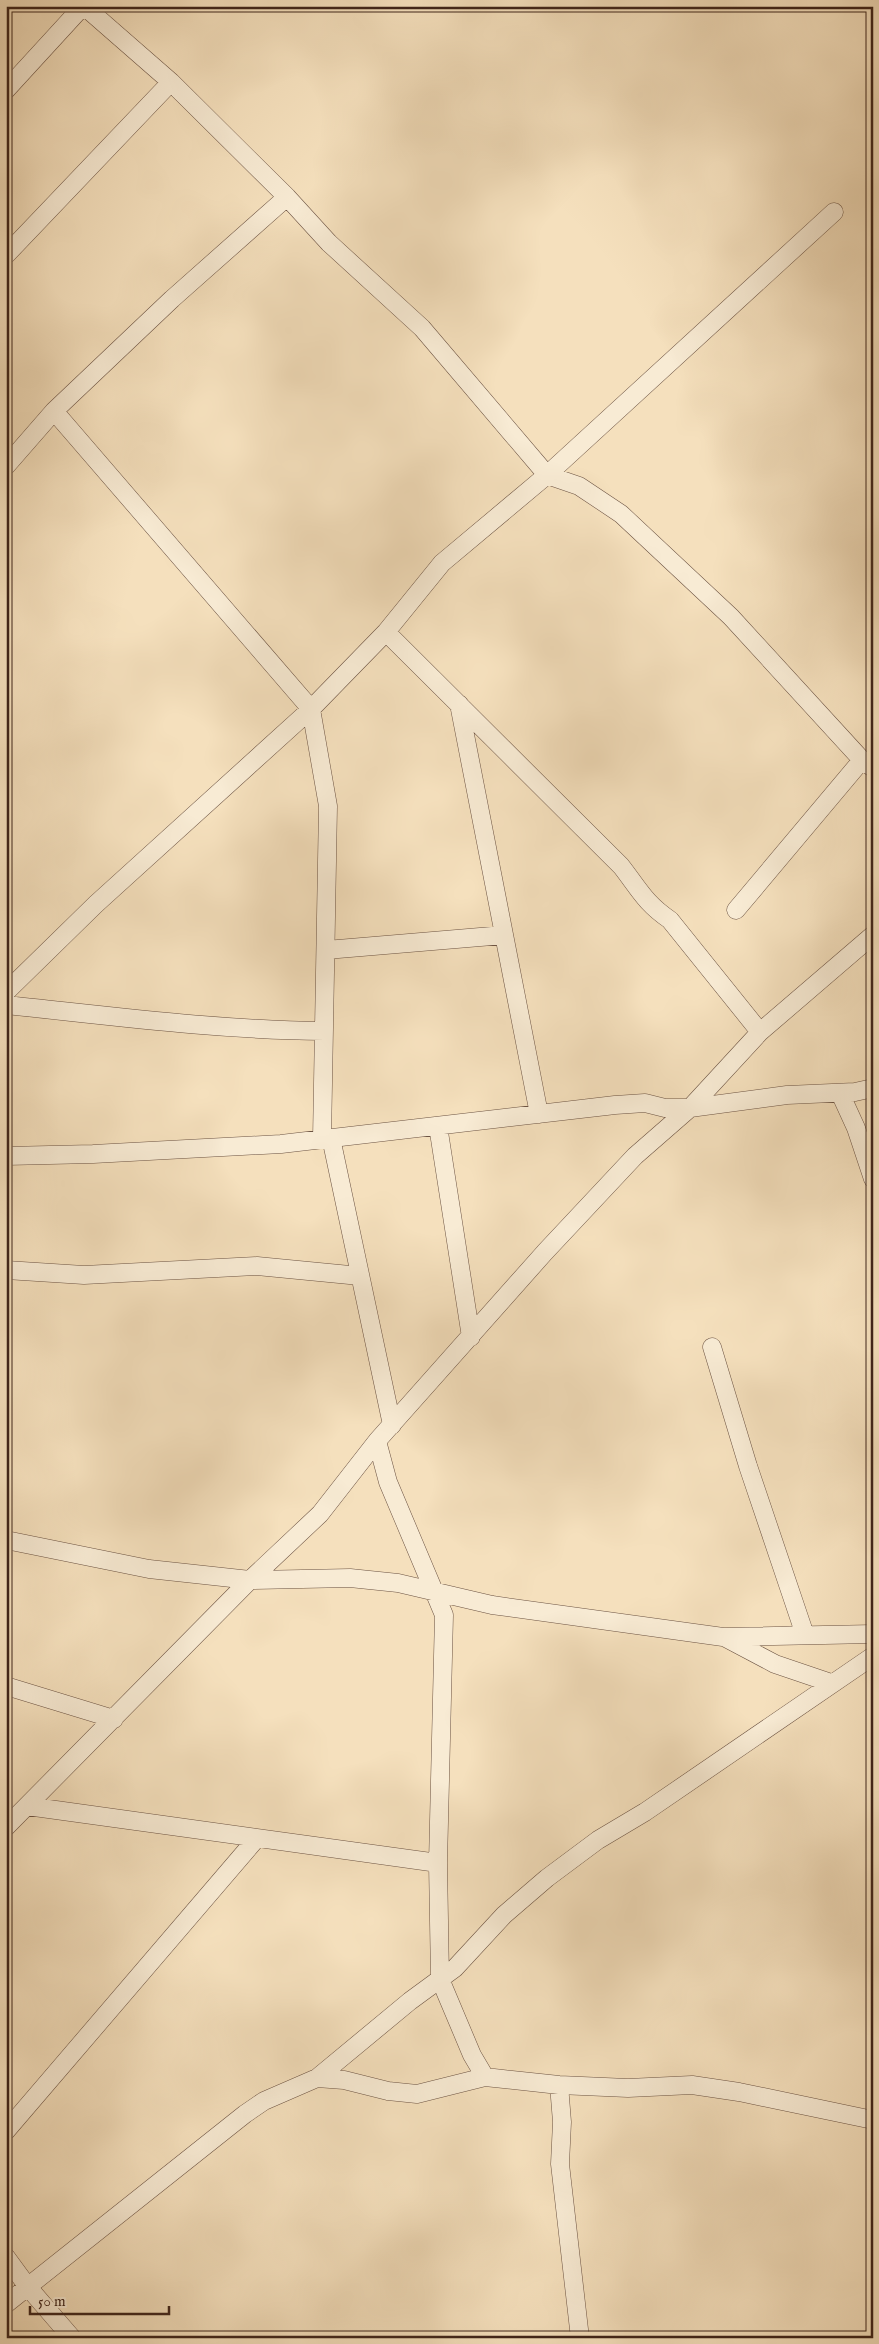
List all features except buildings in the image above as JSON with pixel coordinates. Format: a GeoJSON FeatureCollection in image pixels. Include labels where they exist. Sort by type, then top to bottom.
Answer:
{"type":"FeatureCollection","features":[{"type":"Feature","properties":{"kind":"street"},"geometry":{"type":"LineString","coordinates":[[6,90],[84,6],[171,82],[287,197],[335,249],[422,328],[547,475],[579,486],[621,514],[731,617],[867,764],[736,910]]}},
{"type":"Feature","properties":{"kind":"street"},"geometry":{"type":"LineString","coordinates":[[6,254],[171,82]]}},
{"type":"Feature","properties":{"kind":"street"},"geometry":{"type":"LineString","coordinates":[[6,466],[54,411],[172,299],[287,197]]}},
{"type":"Feature","properties":{"kind":"street"},"geometry":{"type":"LineString","coordinates":[[6,992],[96,904],[311,709],[386,632],[442,563],[547,475],[834,212]]}},
{"type":"Feature","properties":{"kind":"street"},"geometry":{"type":"LineString","coordinates":[[54,411],[311,709],[328,806],[324,1032],[327,1139],[360,1276],[392,1425]]}},
{"type":"Feature","properties":{"kind":"street"},"geometry":{"type":"LineString","coordinates":[[386,632],[621,866],[639,893],[654,909],[670,920],[760,1032]]}},
{"type":"Feature","properties":{"kind":"street"},"geometry":{"type":"LineString","coordinates":[[459,704],[539,1114]]}},
{"type":"Feature","properties":{"kind":"street"},"geometry":{"type":"LineString","coordinates":[[326,950],[504,935]]}},
{"type":"Feature","properties":{"kind":"street"},"geometry":{"type":"LineString","coordinates":[[6,1826],[250,1580],[320,1514],[377,1441],[635,1156],[690,1108],[760,1032],[873,935]]}},
{"type":"Feature","properties":{"kind":"street"},"geometry":{"type":"LineString","coordinates":[[6,1005],[188,1025],[266,1031],[324,1032]]}},
{"type":"Feature","properties":{"kind":"street"},"geometry":{"type":"LineString","coordinates":[[6,1156],[248,1147],[645,1102],[665,1108],[690,1108],[787,1095],[840,1093],[873,1088]]}},
{"type":"Feature","properties":{"kind":"street"},"geometry":{"type":"LineString","coordinates":[[840,1093],[856,1128],[873,1179]]}},
{"type":"Feature","properties":{"kind":"street"},"geometry":{"type":"LineString","coordinates":[[438,1126],[471,1337]]}},
{"type":"Feature","properties":{"kind":"street"},"geometry":{"type":"LineString","coordinates":[[6,1270],[84,1275],[256,1266],[360,1276]]}},
{"type":"Feature","properties":{"kind":"street"},"geometry":{"type":"LineString","coordinates":[[712,1347],[748,1466],[805,1635]]}},
{"type":"Feature","properties":{"kind":"street"},"geometry":{"type":"LineString","coordinates":[[377,1441],[388,1482],[437,1592],[444,1615],[438,1863],[440,1979],[472,2055],[485,2078]]}},
{"type":"Feature","properties":{"kind":"street"},"geometry":{"type":"LineString","coordinates":[[6,1540],[148,1569],[250,1580],[350,1578],[398,1583],[492,1605],[723,1637],[873,1634]]}},
{"type":"Feature","properties":{"kind":"street"},"geometry":{"type":"LineString","coordinates":[[723,1637],[775,1664],[831,1683]]}},
{"type":"Feature","properties":{"kind":"street"},"geometry":{"type":"LineString","coordinates":[[6,2304],[245,2114],[264,2101],[317,2078],[410,2001],[455,1968],[504,1915],[547,1878],[598,1840],[644,1812],[873,1656]]}},
{"type":"Feature","properties":{"kind":"street"},"geometry":{"type":"LineString","coordinates":[[6,1686],[114,1719]]}},
{"type":"Feature","properties":{"kind":"street"},"geometry":{"type":"LineString","coordinates":[[27,1806],[438,1863]]}},
{"type":"Feature","properties":{"kind":"street"},"geometry":{"type":"LineString","coordinates":[[6,2131],[257,1838]]}},
{"type":"Feature","properties":{"kind":"street"},"geometry":{"type":"LineString","coordinates":[[317,2078],[344,2080],[388,2091],[417,2094],[485,2078],[559,2086],[628,2088],[692,2085],[739,2092],[873,2120]]}},
{"type":"Feature","properties":{"kind":"street"},"geometry":{"type":"LineString","coordinates":[[559,2086],[562,2122],[560,2164],[580,2338]]}},
{"type":"Feature","properties":{"kind":"street"},"geometry":{"type":"LineString","coordinates":[[6,2258],[72,2338]]}}]}
